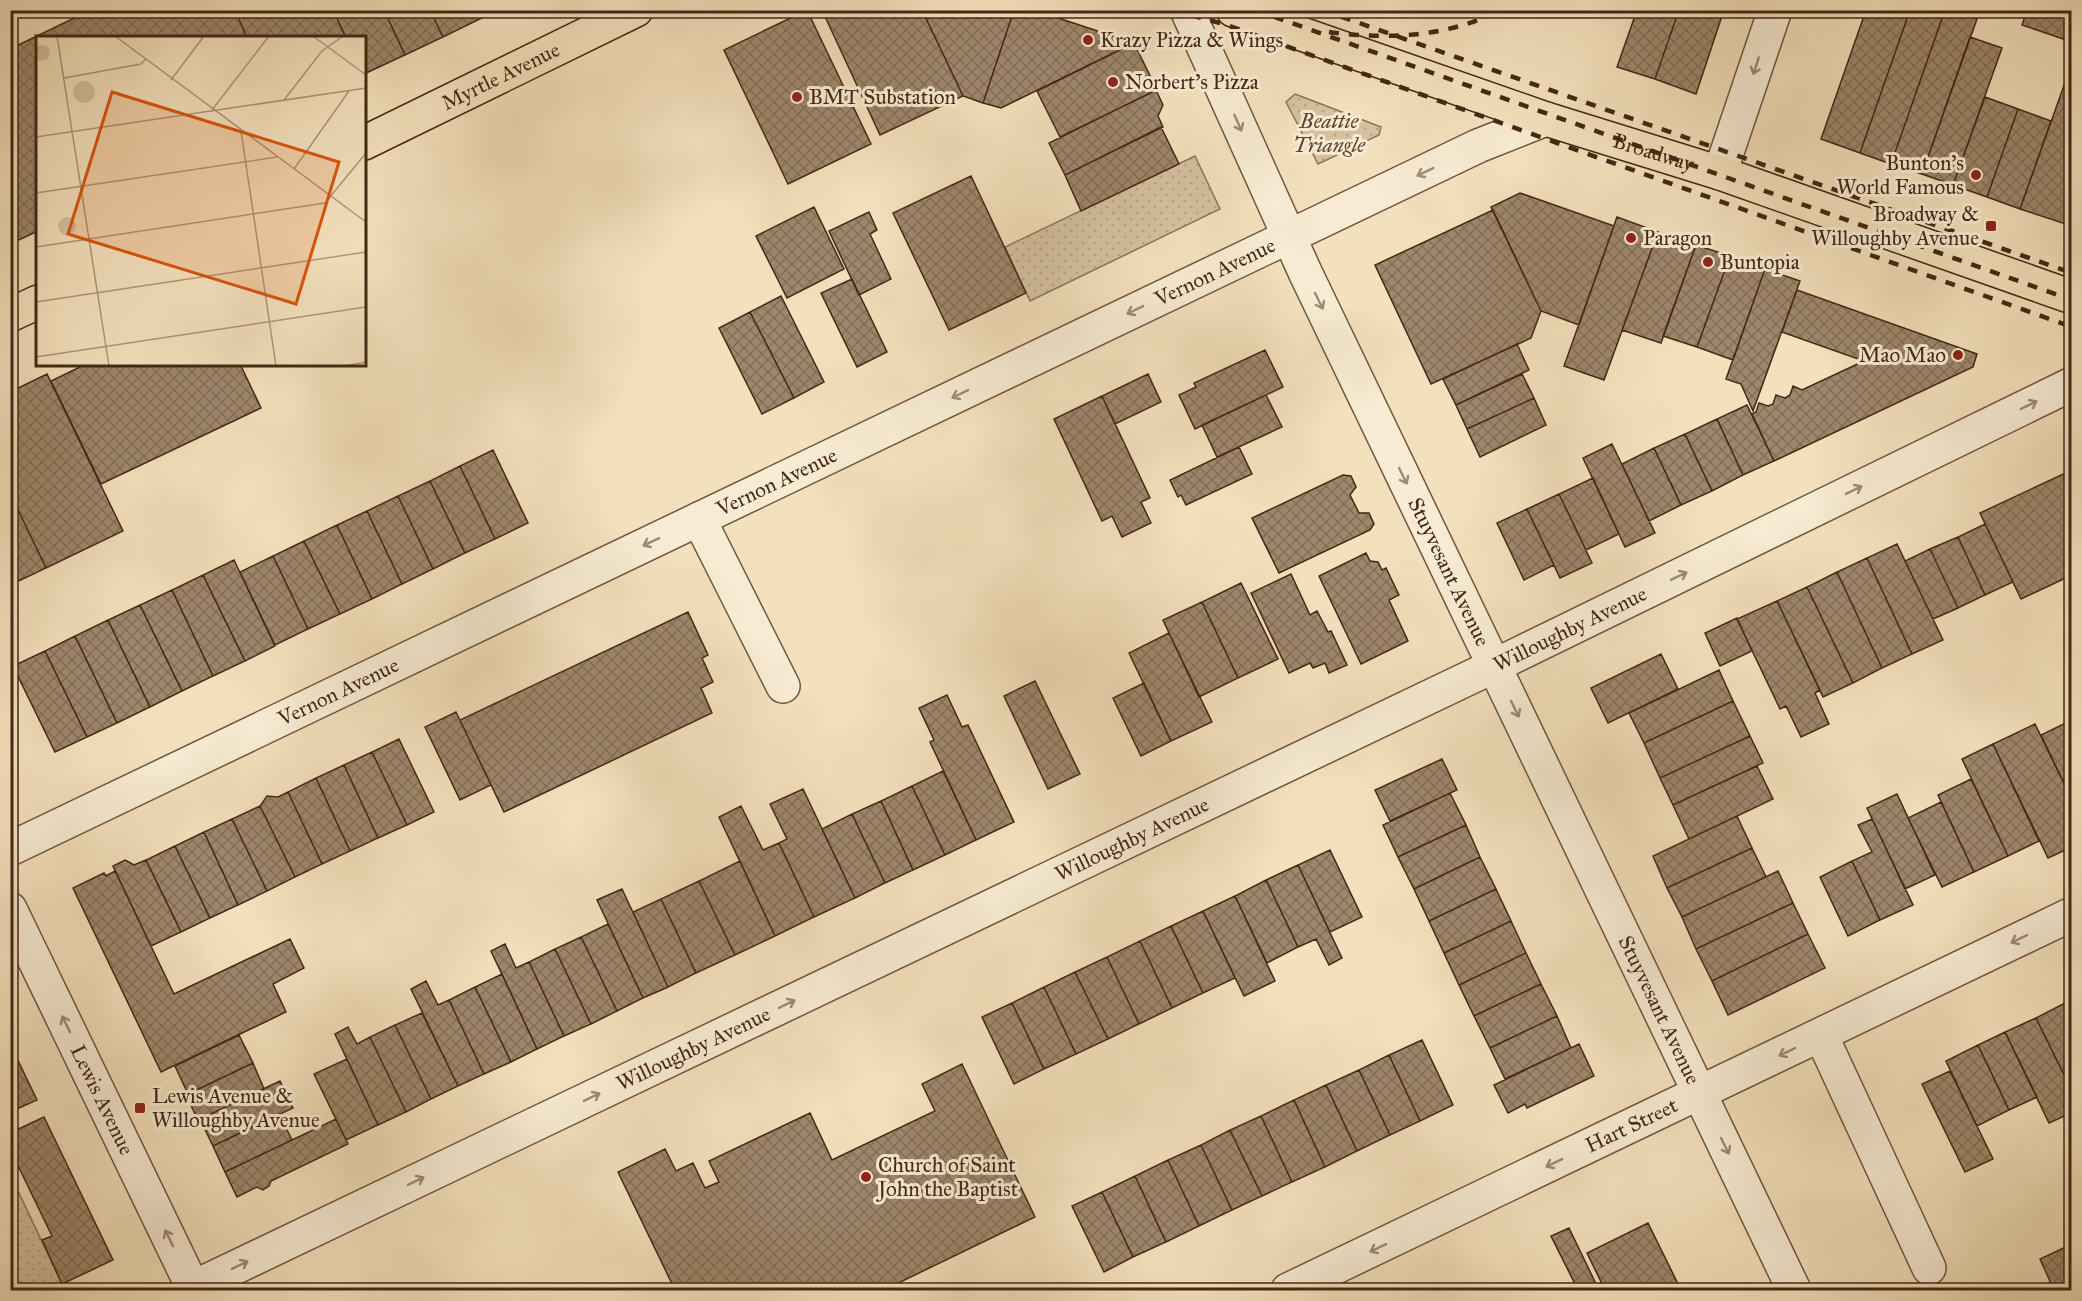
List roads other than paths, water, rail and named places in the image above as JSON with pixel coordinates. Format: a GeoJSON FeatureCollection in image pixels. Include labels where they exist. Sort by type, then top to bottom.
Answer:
{"type":"FeatureCollection","features":[{"type":"Feature","properties":{"kind":"main road","name":"Myrtle Avenue"},"geometry":{"type":"LineString","coordinates":[[366,142],[636,10]]}},
{"type":"Feature","properties":{"kind":"main road","name":"Broadway"},"geometry":{"type":"LineString","coordinates":[[1233,10],[1546,119],[1720,173],[2072,297]]}},
{"type":"Feature","properties":{"kind":"main road"},"geometry":{"type":"LineString","coordinates":[[10,315],[36,303]]}},
{"type":"Feature","properties":{"kind":"street","name":"Stuyvesant Avenue"},"geometry":{"type":"LineString","coordinates":[[1188,10],[1289,236],[1794,1290]]}},
{"type":"Feature","properties":{"kind":"street"},"geometry":{"type":"LineString","coordinates":[[1720,173],[1775,10]]}},
{"type":"Feature","properties":{"kind":"street","name":"Vernon Avenue"},"geometry":{"type":"LineString","coordinates":[[10,849],[1478,146],[1546,119]]}},
{"type":"Feature","properties":{"kind":"street","name":"Willoughby Avenue"},"geometry":{"type":"LineString","coordinates":[[191,1290],[1494,666],[2072,384]]}},
{"type":"Feature","properties":{"kind":"street"},"geometry":{"type":"LineString","coordinates":[[699,519],[783,686]]}},
{"type":"Feature","properties":{"kind":"street","name":"Lewis Avenue"},"geometry":{"type":"LineString","coordinates":[[10,909],[191,1290]]}},
{"type":"Feature","properties":{"kind":"street","name":"Hart Street"},"geometry":{"type":"LineString","coordinates":[[1288,1290],[2072,914]]}},
{"type":"Feature","properties":{"kind":"street"},"geometry":{"type":"LineString","coordinates":[[1821,1035],[1929,1268]]}},
{"type":"Feature","properties":{"kind":"railway"},"geometry":{"type":"LineString","coordinates":[[1172,10],[1227,25],[2072,327]]}},
{"type":"Feature","properties":{"kind":"railway"},"geometry":{"type":"LineString","coordinates":[[1255,10],[2072,300]]}},
{"type":"Feature","properties":{"kind":"railway"},"geometry":{"type":"LineString","coordinates":[[1322,10],[2072,273]]}},
{"type":"Feature","properties":{"kind":"railway"},"geometry":{"type":"LineString","coordinates":[[1368,10],[1395,10]]}},
{"type":"Feature","properties":{"kind":"railway"},"geometry":{"type":"LineString","coordinates":[[1329,32],[1373,36],[1417,34],[1460,26],[1501,10]]}},
{"type":"Feature","properties":{"kind":"place","name":"Krazy Pizza & Wings"},"geometry":{"type":"Point","coordinates":[1088,40]}},
{"type":"Feature","properties":{"kind":"place","name":"Norbert's Pizza"},"geometry":{"type":"Point","coordinates":[1113,82]}},
{"type":"Feature","properties":{"kind":"place","name":"BMT Substation"},"geometry":{"type":"Point","coordinates":[797,97]}},
{"type":"Feature","properties":{"kind":"place","name":"Bunton's World Famous"},"geometry":{"type":"Point","coordinates":[1976,175]}},
{"type":"Feature","properties":{"kind":"place","name":"Broadway & Willoughby Avenue"},"geometry":{"type":"Point","coordinates":[1991,226]}},
{"type":"Feature","properties":{"kind":"place","name":"Paragon"},"geometry":{"type":"Point","coordinates":[1631,238]}},
{"type":"Feature","properties":{"kind":"place","name":"Buntopia"},"geometry":{"type":"Point","coordinates":[1708,262]}},
{"type":"Feature","properties":{"kind":"place","name":"Mao Mao"},"geometry":{"type":"Point","coordinates":[1958,355]}},
{"type":"Feature","properties":{"kind":"place","name":"Lewis Avenue & Willoughby Avenue"},"geometry":{"type":"Point","coordinates":[140,1108]}},
{"type":"Feature","properties":{"kind":"place","name":"Church of Saint John the Baptist"},"geometry":{"type":"Point","coordinates":[866,1177]}},
{"type":"Feature","properties":{"kind":"park label","name":"Beattie Triangle"},"geometry":{"type":"Point","coordinates":[1329,133]}}]}
